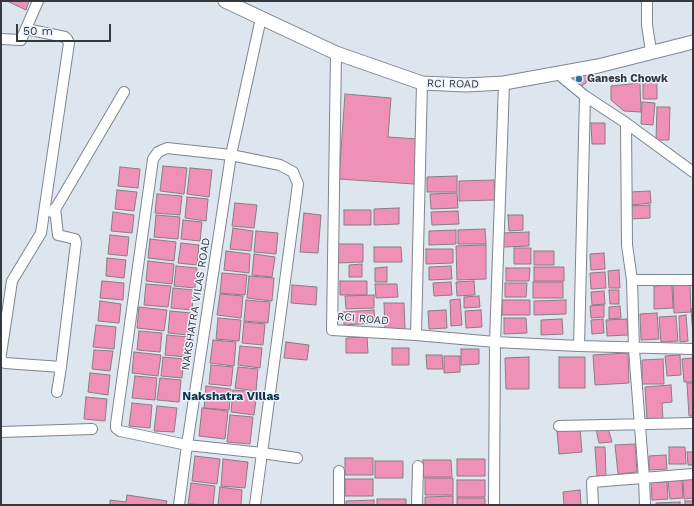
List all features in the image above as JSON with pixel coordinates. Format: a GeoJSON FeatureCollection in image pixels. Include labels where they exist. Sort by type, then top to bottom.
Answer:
{"type":"FeatureCollection","features":[{"type":"Feature","properties":{"kind":"street"},"geometry":{"type":"LineString","coordinates":[[1,39],[21,40],[38,1]]}},
{"type":"Feature","properties":{"kind":"street","name":"RCI ROAD"},"geometry":{"type":"LineString","coordinates":[[225,1],[336,53],[422,83],[466,86],[504,83],[557,72],[598,66],[693,42]]}},
{"type":"Feature","properties":{"kind":"street"},"geometry":{"type":"LineString","coordinates":[[647,1],[647,24],[651,52]]}},
{"type":"Feature","properties":{"kind":"street"},"geometry":{"type":"LineString","coordinates":[[231,155],[262,18]]}},
{"type":"Feature","properties":{"kind":"street"},"geometry":{"type":"LineString","coordinates":[[26,29],[65,38],[69,43],[41,233]]}},
{"type":"Feature","properties":{"kind":"street","name":"RCI ROAD"},"geometry":{"type":"LineString","coordinates":[[336,53],[332,330],[416,335],[422,83]]}},
{"type":"Feature","properties":{"kind":"street"},"geometry":{"type":"LineString","coordinates":[[557,72],[585,96],[626,123],[693,172]]}},
{"type":"Feature","properties":{"kind":"street"},"geometry":{"type":"LineString","coordinates":[[494,505],[495,342],[504,83]]}},
{"type":"Feature","properties":{"kind":"street"},"geometry":{"type":"LineString","coordinates":[[1,354],[12,281],[124,92]]}},
{"type":"Feature","properties":{"kind":"street"},"geometry":{"type":"LineString","coordinates":[[579,346],[585,96]]}},
{"type":"Feature","properties":{"kind":"street"},"geometry":{"type":"LineString","coordinates":[[626,123],[627,245],[632,280],[634,349],[645,505]]}},
{"type":"Feature","properties":{"kind":"street"},"geometry":{"type":"LineString","coordinates":[[255,505],[262,453],[298,184],[293,172],[280,166],[231,155],[167,148],[158,152],[153,159],[116,428],[120,431],[187,445],[262,453],[297,458]]}},
{"type":"Feature","properties":{"kind":"street","name":"NAKSHATRA VILAS ROAD"},"geometry":{"type":"LineString","coordinates":[[179,505],[231,155]]}},
{"type":"Feature","properties":{"kind":"street"},"geometry":{"type":"LineString","coordinates":[[55,208],[58,235],[75,239],[76,243],[57,392]]}},
{"type":"Feature","properties":{"kind":"street"},"geometry":{"type":"LineString","coordinates":[[632,280],[693,280]]}},
{"type":"Feature","properties":{"kind":"street"},"geometry":{"type":"LineString","coordinates":[[416,335],[495,342],[634,349],[693,349]]}},
{"type":"Feature","properties":{"kind":"street"},"geometry":{"type":"LineString","coordinates":[[1,358],[1,360],[5,363],[61,367]]}},
{"type":"Feature","properties":{"kind":"street"},"geometry":{"type":"LineString","coordinates":[[559,426],[693,423]]}},
{"type":"Feature","properties":{"kind":"street"},"geometry":{"type":"LineString","coordinates":[[1,432],[92,429]]}},
{"type":"Feature","properties":{"kind":"street"},"geometry":{"type":"LineString","coordinates":[[418,466],[418,505]]}},
{"type":"Feature","properties":{"kind":"street"},"geometry":{"type":"LineString","coordinates":[[339,471],[339,505]]}},
{"type":"Feature","properties":{"kind":"street"},"geometry":{"type":"LineString","coordinates":[[594,505],[592,482],[693,474]]}},
{"type":"Feature","properties":{"kind":"building"},"geometry":{"type":"Polygon","coordinates":[[[7,1],[29,1],[26,10],[7,1]]]}},
{"type":"Feature","properties":{"kind":"building","name":"Ganesh Chowk"},"geometry":{"type":"Polygon","coordinates":[[[584,73],[587,77],[586,83],[580,87],[572,80],[572,77],[573,75],[584,73]]]}},
{"type":"Feature","properties":{"kind":"building"},"geometry":{"type":"Polygon","coordinates":[[[643,79],[657,79],[657,99],[643,99],[643,79]]]}},
{"type":"Feature","properties":{"kind":"building"},"geometry":{"type":"Polygon","coordinates":[[[640,83],[641,112],[624,111],[611,100],[611,86],[640,83]]]}},
{"type":"Feature","properties":{"kind":"building"},"geometry":{"type":"Polygon","coordinates":[[[345,94],[391,98],[388,137],[418,139],[414,184],[339,179],[345,94]]]}},
{"type":"Feature","properties":{"kind":"building"},"geometry":{"type":"Polygon","coordinates":[[[642,102],[655,103],[653,125],[641,124],[642,102]]]}},
{"type":"Feature","properties":{"kind":"building"},"geometry":{"type":"Polygon","coordinates":[[[657,107],[670,107],[669,140],[656,140],[657,107]]]}},
{"type":"Feature","properties":{"kind":"building"},"geometry":{"type":"Polygon","coordinates":[[[591,123],[605,123],[605,144],[592,144],[591,123]]]}},
{"type":"Feature","properties":{"kind":"building"},"geometry":{"type":"Polygon","coordinates":[[[163,166],[187,168],[184,194],[160,191],[163,166]]]}},
{"type":"Feature","properties":{"kind":"building"},"geometry":{"type":"Polygon","coordinates":[[[120,167],[140,169],[138,188],[118,186],[120,167]]]}},
{"type":"Feature","properties":{"kind":"building"},"geometry":{"type":"Polygon","coordinates":[[[190,168],[212,170],[209,197],[187,194],[190,168]]]}},
{"type":"Feature","properties":{"kind":"building"},"geometry":{"type":"Polygon","coordinates":[[[457,176],[457,192],[427,192],[427,177],[457,176]]]}},
{"type":"Feature","properties":{"kind":"building"},"geometry":{"type":"Polygon","coordinates":[[[494,180],[495,200],[459,201],[459,181],[494,180]]]}},
{"type":"Feature","properties":{"kind":"building"},"geometry":{"type":"Polygon","coordinates":[[[117,190],[137,192],[134,211],[115,209],[117,190]]]}},
{"type":"Feature","properties":{"kind":"building"},"geometry":{"type":"Polygon","coordinates":[[[650,191],[651,203],[630,205],[629,192],[650,191]]]}},
{"type":"Feature","properties":{"kind":"building"},"geometry":{"type":"Polygon","coordinates":[[[457,193],[458,208],[431,209],[430,194],[457,193]]]}},
{"type":"Feature","properties":{"kind":"building"},"geometry":{"type":"Polygon","coordinates":[[[157,194],[182,196],[180,215],[155,213],[157,194]]]}},
{"type":"Feature","properties":{"kind":"building"},"geometry":{"type":"Polygon","coordinates":[[[187,197],[208,199],[206,221],[185,218],[187,197]]]}},
{"type":"Feature","properties":{"kind":"building"},"geometry":{"type":"Polygon","coordinates":[[[235,203],[257,205],[254,228],[232,226],[235,203]]]}},
{"type":"Feature","properties":{"kind":"building"},"geometry":{"type":"Polygon","coordinates":[[[650,205],[650,218],[630,219],[629,206],[650,205]]]}},
{"type":"Feature","properties":{"kind":"building"},"geometry":{"type":"Polygon","coordinates":[[[399,208],[399,224],[374,225],[374,209],[399,208]]]}},
{"type":"Feature","properties":{"kind":"building"},"geometry":{"type":"Polygon","coordinates":[[[344,210],[371,210],[371,225],[344,225],[344,210]]]}},
{"type":"Feature","properties":{"kind":"building"},"geometry":{"type":"Polygon","coordinates":[[[458,211],[459,224],[432,225],[431,212],[458,211]]]}},
{"type":"Feature","properties":{"kind":"building"},"geometry":{"type":"Polygon","coordinates":[[[113,212],[134,215],[132,233],[111,231],[113,212]]]}},
{"type":"Feature","properties":{"kind":"building"},"geometry":{"type":"Polygon","coordinates":[[[304,213],[321,215],[318,253],[300,252],[304,213]]]}},
{"type":"Feature","properties":{"kind":"building"},"geometry":{"type":"Polygon","coordinates":[[[156,215],[180,217],[178,239],[154,237],[156,215]]]}},
{"type":"Feature","properties":{"kind":"building"},"geometry":{"type":"Polygon","coordinates":[[[508,215],[523,215],[523,230],[509,231],[508,215]]]}},
{"type":"Feature","properties":{"kind":"building"},"geometry":{"type":"Polygon","coordinates":[[[183,220],[202,222],[200,241],[181,239],[183,220]]]}},
{"type":"Feature","properties":{"kind":"building"},"geometry":{"type":"Polygon","coordinates":[[[233,228],[253,231],[251,251],[230,249],[233,228]]]}},
{"type":"Feature","properties":{"kind":"building"},"geometry":{"type":"Polygon","coordinates":[[[485,229],[486,244],[458,244],[458,230],[485,229]]]}},
{"type":"Feature","properties":{"kind":"building"},"geometry":{"type":"Polygon","coordinates":[[[456,230],[456,244],[429,245],[429,231],[456,230]]]}},
{"type":"Feature","properties":{"kind":"building"},"geometry":{"type":"Polygon","coordinates":[[[256,231],[278,233],[276,254],[254,252],[256,231]]]}},
{"type":"Feature","properties":{"kind":"building"},"geometry":{"type":"Polygon","coordinates":[[[529,232],[529,246],[503,247],[503,233],[529,232]]]}},
{"type":"Feature","properties":{"kind":"building"},"geometry":{"type":"Polygon","coordinates":[[[110,235],[129,237],[127,256],[108,254],[110,235]]]}},
{"type":"Feature","properties":{"kind":"building"},"geometry":{"type":"Polygon","coordinates":[[[150,239],[176,242],[174,261],[148,258],[150,239]]]}},
{"type":"Feature","properties":{"kind":"building"},"geometry":{"type":"Polygon","coordinates":[[[181,243],[199,245],[197,265],[178,263],[181,243]]]}},
{"type":"Feature","properties":{"kind":"building"},"geometry":{"type":"Polygon","coordinates":[[[337,244],[363,244],[363,262],[337,263],[337,244]]]}},
{"type":"Feature","properties":{"kind":"building"},"geometry":{"type":"Polygon","coordinates":[[[486,245],[486,279],[457,280],[456,246],[486,245]]]}},
{"type":"Feature","properties":{"kind":"building"},"geometry":{"type":"Polygon","coordinates":[[[374,247],[401,247],[402,262],[374,262],[374,247]]]}},
{"type":"Feature","properties":{"kind":"building"},"geometry":{"type":"Polygon","coordinates":[[[514,248],[531,248],[531,264],[514,264],[514,248]]]}},
{"type":"Feature","properties":{"kind":"building"},"geometry":{"type":"Polygon","coordinates":[[[426,249],[453,249],[453,263],[426,264],[426,249]]]}},
{"type":"Feature","properties":{"kind":"building"},"geometry":{"type":"Polygon","coordinates":[[[226,251],[250,254],[249,273],[224,270],[226,251]]]}},
{"type":"Feature","properties":{"kind":"building"},"geometry":{"type":"Polygon","coordinates":[[[534,251],[554,251],[554,265],[534,265],[534,251]]]}},
{"type":"Feature","properties":{"kind":"building"},"geometry":{"type":"Polygon","coordinates":[[[604,253],[605,269],[591,270],[590,254],[604,253]]]}},
{"type":"Feature","properties":{"kind":"building"},"geometry":{"type":"Polygon","coordinates":[[[254,254],[275,257],[272,277],[252,275],[254,254]]]}},
{"type":"Feature","properties":{"kind":"building"},"geometry":{"type":"Polygon","coordinates":[[[107,258],[126,260],[124,278],[106,276],[107,258]]]}},
{"type":"Feature","properties":{"kind":"building"},"geometry":{"type":"Polygon","coordinates":[[[148,261],[174,264],[172,284],[146,281],[148,261]]]}},
{"type":"Feature","properties":{"kind":"building"},"geometry":{"type":"Polygon","coordinates":[[[362,264],[362,277],[349,277],[349,265],[362,264]]]}},
{"type":"Feature","properties":{"kind":"building"},"geometry":{"type":"Polygon","coordinates":[[[176,266],[197,268],[195,288],[174,286],[176,266]]]}},
{"type":"Feature","properties":{"kind":"building"},"geometry":{"type":"Polygon","coordinates":[[[451,266],[452,279],[429,280],[429,267],[451,266]]]}},
{"type":"Feature","properties":{"kind":"building"},"geometry":{"type":"Polygon","coordinates":[[[387,267],[387,282],[375,282],[375,268],[387,267]]]}},
{"type":"Feature","properties":{"kind":"building"},"geometry":{"type":"Polygon","coordinates":[[[534,267],[564,267],[564,281],[534,281],[534,267]]]}},
{"type":"Feature","properties":{"kind":"building"},"geometry":{"type":"Polygon","coordinates":[[[506,268],[530,268],[529,281],[506,281],[506,268]]]}},
{"type":"Feature","properties":{"kind":"building"},"geometry":{"type":"Polygon","coordinates":[[[619,270],[620,288],[609,288],[608,271],[619,270]]]}},
{"type":"Feature","properties":{"kind":"building"},"geometry":{"type":"Polygon","coordinates":[[[605,272],[606,288],[591,289],[590,273],[605,272]]]}},
{"type":"Feature","properties":{"kind":"building"},"geometry":{"type":"Polygon","coordinates":[[[222,273],[247,275],[245,295],[220,293],[222,273]]]}},
{"type":"Feature","properties":{"kind":"building"},"geometry":{"type":"Polygon","coordinates":[[[249,276],[274,278],[272,301],[247,298],[249,276]]]}},
{"type":"Feature","properties":{"kind":"building"},"geometry":{"type":"Polygon","coordinates":[[[102,281],[124,283],[123,300],[100,298],[102,281]]]}},
{"type":"Feature","properties":{"kind":"building"},"geometry":{"type":"Polygon","coordinates":[[[340,281],[367,281],[367,295],[340,295],[340,281]]]}},
{"type":"Feature","properties":{"kind":"building"},"geometry":{"type":"Polygon","coordinates":[[[474,281],[475,295],[457,296],[456,282],[474,281]]]}},
{"type":"Feature","properties":{"kind":"building"},"geometry":{"type":"Polygon","coordinates":[[[451,282],[452,295],[434,296],[433,283],[451,282]]]}},
{"type":"Feature","properties":{"kind":"building"},"geometry":{"type":"Polygon","coordinates":[[[533,282],[563,282],[563,298],[533,298],[533,282]]]}},
{"type":"Feature","properties":{"kind":"building"},"geometry":{"type":"Polygon","coordinates":[[[505,283],[527,283],[526,297],[505,297],[505,283]]]}},
{"type":"Feature","properties":{"kind":"building"},"geometry":{"type":"Polygon","coordinates":[[[146,284],[171,286],[168,307],[144,305],[146,284]]]}},
{"type":"Feature","properties":{"kind":"building"},"geometry":{"type":"Polygon","coordinates":[[[375,284],[397,284],[398,297],[376,298],[375,284]]]}},
{"type":"Feature","properties":{"kind":"building"},"geometry":{"type":"Polygon","coordinates":[[[690,284],[691,312],[674,313],[673,285],[690,284]]]}},
{"type":"Feature","properties":{"kind":"building"},"geometry":{"type":"Polygon","coordinates":[[[292,285],[317,287],[316,305],[291,303],[292,285]]]}},
{"type":"Feature","properties":{"kind":"building"},"geometry":{"type":"Polygon","coordinates":[[[672,285],[673,308],[654,309],[654,286],[672,285]]]}},
{"type":"Feature","properties":{"kind":"building"},"geometry":{"type":"Polygon","coordinates":[[[173,288],[194,290],[192,310],[171,308],[173,288]]]}},
{"type":"Feature","properties":{"kind":"building"},"geometry":{"type":"Polygon","coordinates":[[[609,290],[619,290],[619,304],[610,304],[609,290]]]}},
{"type":"Feature","properties":{"kind":"building"},"geometry":{"type":"Polygon","coordinates":[[[604,291],[605,304],[592,305],[591,292],[604,291]]]}},
{"type":"Feature","properties":{"kind":"building"},"geometry":{"type":"Polygon","coordinates":[[[220,294],[243,296],[241,318],[217,315],[220,294]]]}},
{"type":"Feature","properties":{"kind":"building"},"geometry":{"type":"Polygon","coordinates":[[[374,295],[374,308],[346,309],[345,296],[374,295]]]}},
{"type":"Feature","properties":{"kind":"building"},"geometry":{"type":"Polygon","coordinates":[[[479,296],[480,307],[464,308],[464,297],[479,296]]]}},
{"type":"Feature","properties":{"kind":"building"},"geometry":{"type":"Polygon","coordinates":[[[460,299],[462,325],[451,326],[450,300],[460,299]]]}},
{"type":"Feature","properties":{"kind":"building"},"geometry":{"type":"Polygon","coordinates":[[[246,300],[270,302],[268,323],[244,321],[246,300]]]}},
{"type":"Feature","properties":{"kind":"building"},"geometry":{"type":"Polygon","coordinates":[[[502,300],[530,300],[530,315],[502,315],[502,300]]]}},
{"type":"Feature","properties":{"kind":"building"},"geometry":{"type":"Polygon","coordinates":[[[566,300],[566,314],[534,315],[534,301],[566,300]]]}},
{"type":"Feature","properties":{"kind":"building"},"geometry":{"type":"Polygon","coordinates":[[[100,301],[121,304],[119,323],[98,321],[100,301]]]}},
{"type":"Feature","properties":{"kind":"building"},"geometry":{"type":"Polygon","coordinates":[[[384,303],[404,303],[405,330],[385,330],[384,303]]]}},
{"type":"Feature","properties":{"kind":"building"},"geometry":{"type":"Polygon","coordinates":[[[604,305],[604,317],[591,318],[590,306],[604,305]]]}},
{"type":"Feature","properties":{"kind":"building"},"geometry":{"type":"Polygon","coordinates":[[[620,306],[621,318],[609,319],[609,307],[620,306]]]}},
{"type":"Feature","properties":{"kind":"building"},"geometry":{"type":"Polygon","coordinates":[[[139,307],[167,310],[164,331],[137,328],[139,307]]]}},
{"type":"Feature","properties":{"kind":"building"},"geometry":{"type":"Polygon","coordinates":[[[691,309],[693,309],[693,336],[691,309]]]}},
{"type":"Feature","properties":{"kind":"building"},"geometry":{"type":"Polygon","coordinates":[[[374,310],[375,323],[344,325],[343,312],[374,310]]]}},
{"type":"Feature","properties":{"kind":"building"},"geometry":{"type":"Polygon","coordinates":[[[446,310],[447,328],[429,329],[428,311],[446,310]]]}},
{"type":"Feature","properties":{"kind":"building"},"geometry":{"type":"Polygon","coordinates":[[[481,310],[482,327],[466,328],[465,311],[481,310]]]}},
{"type":"Feature","properties":{"kind":"building"},"geometry":{"type":"Polygon","coordinates":[[[170,311],[191,313],[188,335],[168,333],[170,311]]]}},
{"type":"Feature","properties":{"kind":"building"},"geometry":{"type":"Polygon","coordinates":[[[657,313],[659,339],[641,340],[640,314],[657,313]]]}},
{"type":"Feature","properties":{"kind":"building"},"geometry":{"type":"Polygon","coordinates":[[[686,315],[688,341],[680,342],[679,316],[686,315]]]}},
{"type":"Feature","properties":{"kind":"building"},"geometry":{"type":"Polygon","coordinates":[[[676,316],[678,341],[661,342],[659,317],[676,316]]]}},
{"type":"Feature","properties":{"kind":"building"},"geometry":{"type":"Polygon","coordinates":[[[218,318],[241,320],[239,341],[216,339],[218,318]]]}},
{"type":"Feature","properties":{"kind":"building"},"geometry":{"type":"Polygon","coordinates":[[[504,318],[526,318],[527,333],[504,334],[504,318]]]}},
{"type":"Feature","properties":{"kind":"building"},"geometry":{"type":"Polygon","coordinates":[[[562,319],[563,334],[541,335],[541,320],[562,319]]]}},
{"type":"Feature","properties":{"kind":"building"},"geometry":{"type":"Polygon","coordinates":[[[603,319],[604,333],[592,334],[591,320],[603,319]]]}},
{"type":"Feature","properties":{"kind":"building"},"geometry":{"type":"Polygon","coordinates":[[[627,319],[628,335],[607,336],[606,320],[627,319]]]}},
{"type":"Feature","properties":{"kind":"building"},"geometry":{"type":"Polygon","coordinates":[[[244,322],[265,324],[263,345],[242,343],[244,322]]]}},
{"type":"Feature","properties":{"kind":"building"},"geometry":{"type":"Polygon","coordinates":[[[96,325],[116,327],[114,349],[93,347],[96,325]]]}},
{"type":"Feature","properties":{"kind":"building"},"geometry":{"type":"Polygon","coordinates":[[[139,331],[162,333],[160,352],[137,350],[139,331]]]}},
{"type":"Feature","properties":{"kind":"building"},"geometry":{"type":"Polygon","coordinates":[[[167,335],[188,337],[186,357],[165,355],[167,335]]]}},
{"type":"Feature","properties":{"kind":"building"},"geometry":{"type":"Polygon","coordinates":[[[367,337],[368,353],[346,353],[346,338],[367,337]]]}},
{"type":"Feature","properties":{"kind":"building"},"geometry":{"type":"Polygon","coordinates":[[[213,340],[236,342],[234,366],[210,363],[213,340]]]}},
{"type":"Feature","properties":{"kind":"building"},"geometry":{"type":"Polygon","coordinates":[[[286,342],[309,345],[307,360],[284,358],[286,342]]]}},
{"type":"Feature","properties":{"kind":"building"},"geometry":{"type":"Polygon","coordinates":[[[240,346],[262,348],[260,368],[238,365],[240,346]]]}},
{"type":"Feature","properties":{"kind":"building"},"geometry":{"type":"Polygon","coordinates":[[[392,348],[409,348],[409,365],[392,365],[392,348]]]}},
{"type":"Feature","properties":{"kind":"building"},"geometry":{"type":"Polygon","coordinates":[[[461,349],[479,349],[479,364],[461,365],[461,349]]]}},
{"type":"Feature","properties":{"kind":"building"},"geometry":{"type":"Polygon","coordinates":[[[94,350],[113,351],[110,371],[92,369],[94,350]]]}},
{"type":"Feature","properties":{"kind":"building"},"geometry":{"type":"Polygon","coordinates":[[[134,352],[161,355],[158,376],[132,373],[134,352]]]}},
{"type":"Feature","properties":{"kind":"building"},"geometry":{"type":"Polygon","coordinates":[[[628,353],[629,383],[595,385],[593,355],[628,353]]]}},
{"type":"Feature","properties":{"kind":"building"},"geometry":{"type":"Polygon","coordinates":[[[426,355],[442,355],[443,369],[427,369],[426,355]]]}},
{"type":"Feature","properties":{"kind":"building"},"geometry":{"type":"Polygon","coordinates":[[[680,355],[681,375],[667,376],[665,356],[680,355]]]}},
{"type":"Feature","properties":{"kind":"building"},"geometry":{"type":"Polygon","coordinates":[[[444,356],[460,356],[460,372],[444,373],[444,356]]]}},
{"type":"Feature","properties":{"kind":"building"},"geometry":{"type":"Polygon","coordinates":[[[163,357],[184,359],[182,378],[161,376],[163,357]]]}},
{"type":"Feature","properties":{"kind":"building"},"geometry":{"type":"Polygon","coordinates":[[[529,357],[529,389],[506,389],[505,358],[529,357]]]}},
{"type":"Feature","properties":{"kind":"building"},"geometry":{"type":"Polygon","coordinates":[[[559,357],[585,357],[585,388],[559,388],[559,357]]]}},
{"type":"Feature","properties":{"kind":"building"},"geometry":{"type":"Polygon","coordinates":[[[693,358],[693,382],[684,382],[682,359],[693,358]]]}},
{"type":"Feature","properties":{"kind":"building"},"geometry":{"type":"Polygon","coordinates":[[[663,359],[664,384],[642,384],[642,360],[663,359]]]}},
{"type":"Feature","properties":{"kind":"building"},"geometry":{"type":"Polygon","coordinates":[[[211,365],[233,367],[231,386],[209,384],[211,365]]]}},
{"type":"Feature","properties":{"kind":"building"},"geometry":{"type":"Polygon","coordinates":[[[238,367],[258,369],[256,391],[235,388],[238,367]]]}},
{"type":"Feature","properties":{"kind":"building"},"geometry":{"type":"Polygon","coordinates":[[[90,373],[110,375],[108,395],[88,392],[90,373]]]}},
{"type":"Feature","properties":{"kind":"building"},"geometry":{"type":"Polygon","coordinates":[[[135,376],[157,378],[155,400],[132,398],[135,376]]]}},
{"type":"Feature","properties":{"kind":"building"},"geometry":{"type":"Polygon","coordinates":[[[160,378],[181,380],[179,402],[157,400],[160,378]]]}},
{"type":"Feature","properties":{"kind":"building"},"geometry":{"type":"Polygon","coordinates":[[[687,383],[693,383],[693,416],[689,416],[687,383]]]}},
{"type":"Feature","properties":{"kind":"building"},"geometry":{"type":"Polygon","coordinates":[[[671,385],[672,402],[662,403],[663,420],[647,420],[645,387],[671,385]]]}},
{"type":"Feature","properties":{"kind":"building"},"geometry":{"type":"Polygon","coordinates":[[[206,386],[231,389],[229,410],[204,408],[206,386]]]}},
{"type":"Feature","properties":{"kind":"building"},"geometry":{"type":"Polygon","coordinates":[[[233,390],[257,392],[254,415],[231,412],[233,390]]]}},
{"type":"Feature","properties":{"kind":"building"},"geometry":{"type":"Polygon","coordinates":[[[86,397],[107,399],[105,421],[84,419],[86,397]]]}},
{"type":"Feature","properties":{"kind":"building"},"geometry":{"type":"Polygon","coordinates":[[[132,403],[152,405],[150,428],[129,426],[132,403]]]}},
{"type":"Feature","properties":{"kind":"building"},"geometry":{"type":"Polygon","coordinates":[[[157,406],[177,408],[174,432],[154,431],[157,406]]]}},
{"type":"Feature","properties":{"kind":"building"},"geometry":{"type":"Polygon","coordinates":[[[202,408],[228,411],[225,439],[199,436],[202,408]]]}},
{"type":"Feature","properties":{"kind":"building"},"geometry":{"type":"Polygon","coordinates":[[[230,415],[253,417],[250,444],[227,442],[230,415]]]}},
{"type":"Feature","properties":{"kind":"building"},"geometry":{"type":"Polygon","coordinates":[[[580,428],[582,452],[559,454],[557,431],[580,428]]]}},
{"type":"Feature","properties":{"kind":"building"},"geometry":{"type":"Polygon","coordinates":[[[608,428],[612,442],[599,443],[596,429],[608,428]]]}},
{"type":"Feature","properties":{"kind":"building"},"geometry":{"type":"Polygon","coordinates":[[[635,444],[637,472],[618,474],[615,445],[635,444]]]}},
{"type":"Feature","properties":{"kind":"building"},"geometry":{"type":"Polygon","coordinates":[[[595,447],[605,447],[606,476],[597,476],[595,447]]]}},
{"type":"Feature","properties":{"kind":"building"},"geometry":{"type":"Polygon","coordinates":[[[669,447],[685,447],[686,464],[669,464],[669,447]]]}},
{"type":"Feature","properties":{"kind":"building"},"geometry":{"type":"Polygon","coordinates":[[[687,452],[693,452],[693,465],[688,465],[687,452]]]}},
{"type":"Feature","properties":{"kind":"building"},"geometry":{"type":"Polygon","coordinates":[[[666,455],[667,469],[649,470],[649,456],[666,455]]]}},
{"type":"Feature","properties":{"kind":"building"},"geometry":{"type":"Polygon","coordinates":[[[195,456],[220,459],[217,484],[192,481],[195,456]]]}},
{"type":"Feature","properties":{"kind":"building"},"geometry":{"type":"Polygon","coordinates":[[[345,458],[373,458],[373,475],[345,475],[345,458]]]}},
{"type":"Feature","properties":{"kind":"building"},"geometry":{"type":"Polygon","coordinates":[[[223,459],[248,462],[245,488],[221,486],[223,459]]]}},
{"type":"Feature","properties":{"kind":"building"},"geometry":{"type":"Polygon","coordinates":[[[457,459],[485,459],[485,476],[457,476],[457,459]]]}},
{"type":"Feature","properties":{"kind":"building"},"geometry":{"type":"Polygon","coordinates":[[[423,460],[451,460],[452,477],[423,477],[423,460]]]}},
{"type":"Feature","properties":{"kind":"building"},"geometry":{"type":"Polygon","coordinates":[[[375,461],[403,461],[403,478],[375,478],[375,461]]]}},
{"type":"Feature","properties":{"kind":"building"},"geometry":{"type":"Polygon","coordinates":[[[425,478],[453,478],[453,495],[425,495],[425,478]]]}},
{"type":"Feature","properties":{"kind":"building"},"geometry":{"type":"Polygon","coordinates":[[[345,479],[373,479],[373,496],[345,496],[345,479]]]}},
{"type":"Feature","properties":{"kind":"building"},"geometry":{"type":"Polygon","coordinates":[[[693,479],[693,498],[684,499],[683,480],[693,479]]]}},
{"type":"Feature","properties":{"kind":"building"},"geometry":{"type":"Polygon","coordinates":[[[457,480],[485,480],[485,497],[457,497],[457,480]]]}},
{"type":"Feature","properties":{"kind":"building"},"geometry":{"type":"Polygon","coordinates":[[[682,480],[683,498],[670,499],[668,481],[682,480]]]}},
{"type":"Feature","properties":{"kind":"building"},"geometry":{"type":"Polygon","coordinates":[[[651,482],[667,482],[668,499],[652,500],[651,482]]]}},
{"type":"Feature","properties":{"kind":"building"},"geometry":{"type":"Polygon","coordinates":[[[191,483],[215,486],[213,505],[188,504],[191,483]]]}},
{"type":"Feature","properties":{"kind":"building"},"geometry":{"type":"Polygon","coordinates":[[[220,487],[242,490],[241,505],[218,505],[220,487]]]}},
{"type":"Feature","properties":{"kind":"building"},"geometry":{"type":"Polygon","coordinates":[[[580,490],[581,505],[564,505],[563,492],[580,490]]]}},
{"type":"Feature","properties":{"kind":"building"},"geometry":{"type":"Polygon","coordinates":[[[127,495],[167,501],[166,505],[110,505],[110,500],[126,502],[127,495]]]}},
{"type":"Feature","properties":{"kind":"building"},"geometry":{"type":"Polygon","coordinates":[[[453,496],[453,505],[425,505],[425,497],[453,496]]]}},
{"type":"Feature","properties":{"kind":"building"},"geometry":{"type":"Polygon","coordinates":[[[457,498],[485,498],[485,505],[457,505],[457,498]]]}},
{"type":"Feature","properties":{"kind":"building"},"geometry":{"type":"Polygon","coordinates":[[[377,499],[406,499],[406,505],[377,505],[377,499]]]}},
{"type":"Feature","properties":{"kind":"building"},"geometry":{"type":"Polygon","coordinates":[[[374,500],[374,505],[346,505],[346,501],[374,500]]]}},
{"type":"Feature","properties":{"kind":"building"},"geometry":{"type":"Polygon","coordinates":[[[685,501],[693,501],[693,505],[685,505],[685,501]]]}},
{"type":"Feature","properties":{"kind":"building"},"geometry":{"type":"Polygon","coordinates":[[[680,502],[680,505],[656,505],[656,503],[680,502]]]}},
{"type":"Feature","properties":{"kind":"place","name":"Ganesh Chowk"},"geometry":{"type":"Point","coordinates":[579,79]}},
{"type":"Feature","properties":{"kind":"district","name":"Nakshatra Villas"},"geometry":{"type":"Point","coordinates":[231,396]}}]}
